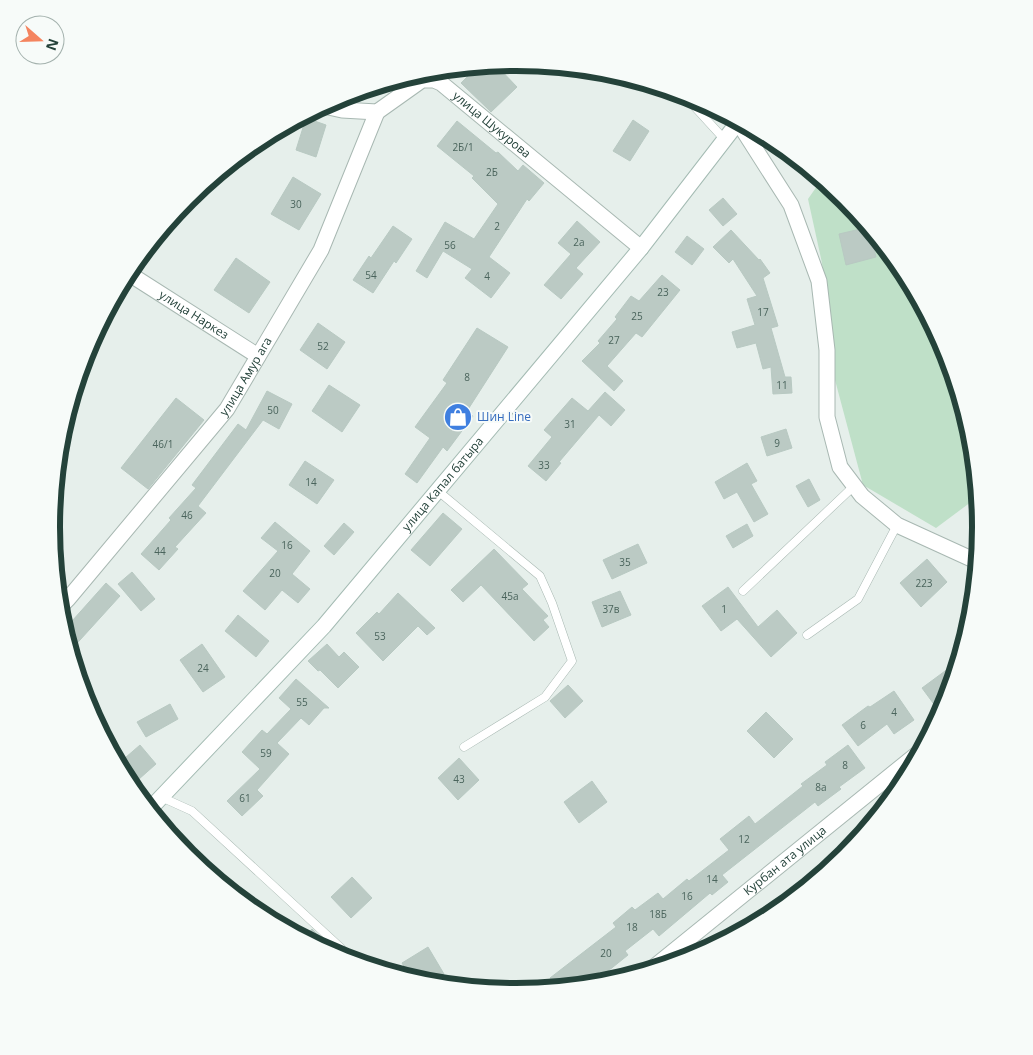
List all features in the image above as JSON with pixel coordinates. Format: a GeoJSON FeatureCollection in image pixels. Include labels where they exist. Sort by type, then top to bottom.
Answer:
{"type":"FeatureCollection","features":[{"type":"Feature","properties":{"kind":"street","name":"улица Шукурова"},"geometry":{"type":"LineString","coordinates":[[427,80],[441,83],[641,248]]}},
{"type":"Feature","properties":{"kind":"street","name":"улица Шукурова"},"geometry":{"type":"LineString","coordinates":[[377,112],[419,82]]}},
{"type":"Feature","properties":{"kind":"street"},"geometry":{"type":"LineString","coordinates":[[336,109],[377,112]]}},
{"type":"Feature","properties":{"kind":"street","name":"улица Амур ага"},"geometry":{"type":"LineString","coordinates":[[66,601],[227,409],[321,250],[377,112]]}},
{"type":"Feature","properties":{"kind":"street","name":"улица Капал батыра"},"geometry":{"type":"LineString","coordinates":[[154,805],[324,626],[641,248],[735,127]]}},
{"type":"Feature","properties":{"kind":"street"},"geometry":{"type":"LineString","coordinates":[[745,132],[791,205],[819,281],[827,350],[827,417],[840,467],[862,496],[897,525],[972,559]]}},
{"type":"Feature","properties":{"kind":"street","name":"улица Наркез"},"geometry":{"type":"LineString","coordinates":[[135,277],[258,356]]}},
{"type":"Feature","properties":{"kind":"street","name":"Курбан ата улица"},"geometry":{"type":"LineString","coordinates":[[661,961],[909,760]]}},
{"type":"Feature","properties":{"kind":"lane"},"geometry":{"type":"LineString","coordinates":[[696,108],[725,140]]}},
{"type":"Feature","properties":{"kind":"lane"},"geometry":{"type":"LineString","coordinates":[[744,591],[854,486]]}},
{"type":"Feature","properties":{"kind":"lane"},"geometry":{"type":"LineString","coordinates":[[438,490],[540,576],[552,603],[572,661],[545,697],[464,747]]}},
{"type":"Feature","properties":{"kind":"lane"},"geometry":{"type":"LineString","coordinates":[[807,635],[858,599],[897,525]]}},
{"type":"Feature","properties":{"kind":"lane"},"geometry":{"type":"LineString","coordinates":[[161,797],[192,811],[341,948]]}},
{"type":"Feature","properties":{"kind":"green space"},"geometry":{"type":"Polygon","coordinates":[[[818,185],[860,227],[879,250],[912,299],[926,326],[949,381],[964,438],[972,501],[936,528],[863,485],[835,380],[822,263],[808,199],[818,185]]]}},
{"type":"Feature","properties":{"kind":"building"},"geometry":{"type":"Polygon","coordinates":[[[502,71],[517,87],[491,112],[461,83],[470,74],[502,71]]]}},
{"type":"Feature","properties":{"kind":"building"},"geometry":{"type":"Polygon","coordinates":[[[311,120],[326,125],[316,157],[296,150],[304,124],[311,120]]]}},
{"type":"Feature","properties":{"kind":"building"},"geometry":{"type":"Polygon","coordinates":[[[633,120],[649,131],[630,161],[613,151],[633,120]]]}},
{"type":"Feature","properties":{"kind":"building"},"geometry":{"type":"Polygon","coordinates":[[[457,121],[496,153],[498,152],[518,171],[523,165],[544,183],[529,201],[527,199],[489,257],[510,273],[491,298],[465,278],[472,269],[443,251],[427,278],[416,271],[445,222],[474,239],[498,204],[472,178],[474,176],[437,146],[457,121]]]}},
{"type":"Feature","properties":{"kind":"building"},"geometry":{"type":"Polygon","coordinates":[[[293,177],[321,194],[299,230],[271,214],[293,177]]]}},
{"type":"Feature","properties":{"kind":"building"},"geometry":{"type":"Polygon","coordinates":[[[723,198],[737,214],[723,226],[709,210],[723,198]]]}},
{"type":"Feature","properties":{"kind":"building"},"geometry":{"type":"Polygon","coordinates":[[[577,221],[600,242],[576,268],[583,274],[561,299],[544,285],[571,254],[558,243],[577,221]]]}},
{"type":"Feature","properties":{"kind":"building"},"geometry":{"type":"Polygon","coordinates":[[[393,226],[412,239],[396,263],[394,261],[373,293],[353,280],[393,226]]]}},
{"type":"Feature","properties":{"kind":"building"},"geometry":{"type":"Polygon","coordinates":[[[861,229],[873,242],[876,257],[846,265],[839,234],[861,229]]]}},
{"type":"Feature","properties":{"kind":"building"},"geometry":{"type":"Polygon","coordinates":[[[731,230],[760,259],[770,273],[763,278],[778,326],[771,328],[785,377],[791,377],[792,393],[773,394],[771,367],[763,369],[756,343],[737,348],[732,332],[755,325],[747,299],[757,296],[733,259],[729,263],[713,247],[731,230]]]}},
{"type":"Feature","properties":{"kind":"building"},"geometry":{"type":"Polygon","coordinates":[[[687,236],[704,249],[692,265],[675,252],[687,236]]]}},
{"type":"Feature","properties":{"kind":"building"},"geometry":{"type":"Polygon","coordinates":[[[236,258],[270,282],[249,313],[214,290],[236,258]]]}},
{"type":"Feature","properties":{"kind":"building"},"geometry":{"type":"Polygon","coordinates":[[[662,275],[680,290],[642,337],[636,333],[607,366],[623,381],[614,391],[582,361],[600,343],[598,341],[617,319],[615,317],[631,296],[639,301],[662,275]]]}},
{"type":"Feature","properties":{"kind":"building"},"geometry":{"type":"Polygon","coordinates":[[[318,323],[345,342],[327,369],[300,350],[318,323]]]}},
{"type":"Feature","properties":{"kind":"building"},"geometry":{"type":"Polygon","coordinates":[[[477,328],[508,347],[467,411],[473,416],[447,451],[443,447],[417,483],[405,474],[430,438],[415,427],[447,383],[443,380],[477,328]]]}},
{"type":"Feature","properties":{"kind":"building"},"geometry":{"type":"Polygon","coordinates":[[[329,385],[360,405],[342,432],[312,411],[329,385]]]}},
{"type":"Feature","properties":{"kind":"building"},"geometry":{"type":"Polygon","coordinates":[[[267,391],[292,404],[279,429],[263,420],[198,506],[206,513],[175,547],[178,549],[159,570],[141,554],[171,520],[169,518],[196,488],[192,485],[238,424],[246,430],[267,391]]]}},
{"type":"Feature","properties":{"kind":"building"},"geometry":{"type":"Polygon","coordinates":[[[605,392],[625,410],[611,426],[599,415],[559,462],[561,463],[546,481],[528,466],[552,437],[544,430],[572,398],[588,411],[605,392]]]}},
{"type":"Feature","properties":{"kind":"building"},"geometry":{"type":"Polygon","coordinates":[[[176,398],[204,420],[148,489],[121,468],[176,398]]]}},
{"type":"Feature","properties":{"kind":"building"},"geometry":{"type":"Polygon","coordinates":[[[786,429],[792,448],[767,456],[761,437],[786,429]]]}},
{"type":"Feature","properties":{"kind":"building"},"geometry":{"type":"Polygon","coordinates":[[[305,461],[334,480],[317,504],[289,485],[305,461]]]}},
{"type":"Feature","properties":{"kind":"building"},"geometry":{"type":"Polygon","coordinates":[[[747,463],[757,481],[751,484],[768,514],[754,522],[737,492],[724,499],[715,482],[747,463]]]}},
{"type":"Feature","properties":{"kind":"building"},"geometry":{"type":"Polygon","coordinates":[[[809,479],[820,500],[808,507],[796,486],[809,479]]]}},
{"type":"Feature","properties":{"kind":"building"},"geometry":{"type":"Polygon","coordinates":[[[443,513],[462,529],[430,566],[411,550],[443,513]]]}},
{"type":"Feature","properties":{"kind":"building"},"geometry":{"type":"Polygon","coordinates":[[[275,522],[310,551],[292,574],[310,589],[298,603],[282,590],[265,610],[243,591],[278,551],[261,538],[275,522]]]}},
{"type":"Feature","properties":{"kind":"building"},"geometry":{"type":"Polygon","coordinates":[[[344,523],[354,532],[334,555],[324,546],[344,523]]]}},
{"type":"Feature","properties":{"kind":"building"},"geometry":{"type":"Polygon","coordinates":[[[747,524],[753,536],[733,548],[726,536],[747,524]]]}},
{"type":"Feature","properties":{"kind":"building"},"geometry":{"type":"Polygon","coordinates":[[[638,544],[647,563],[612,579],[603,560],[638,544]]]}},
{"type":"Feature","properties":{"kind":"building"},"geometry":{"type":"Polygon","coordinates":[[[494,549],[528,584],[522,589],[548,616],[543,620],[549,627],[534,641],[481,585],[463,602],[451,590],[494,549]]]}},
{"type":"Feature","properties":{"kind":"building"},"geometry":{"type":"Polygon","coordinates":[[[927,559],[947,582],[921,607],[900,583],[927,559]]]}},
{"type":"Feature","properties":{"kind":"building"},"geometry":{"type":"Polygon","coordinates":[[[132,572],[155,599],[141,611],[118,584],[132,572]]]}},
{"type":"Feature","properties":{"kind":"building"},"geometry":{"type":"Polygon","coordinates":[[[106,583],[120,596],[76,645],[70,623],[106,583]]]}},
{"type":"Feature","properties":{"kind":"building"},"geometry":{"type":"Polygon","coordinates":[[[728,587],[758,627],[777,610],[797,633],[771,657],[737,619],[721,631],[702,606],[728,587]]]}},
{"type":"Feature","properties":{"kind":"building"},"geometry":{"type":"Polygon","coordinates":[[[620,591],[631,615],[602,627],[592,602],[620,591]]]}},
{"type":"Feature","properties":{"kind":"building"},"geometry":{"type":"Polygon","coordinates":[[[398,593],[435,628],[427,635],[418,626],[383,661],[356,633],[377,612],[379,614],[398,593]]]}},
{"type":"Feature","properties":{"kind":"building"},"geometry":{"type":"Polygon","coordinates":[[[238,615],[269,641],[256,657],[225,631],[238,615]]]}},
{"type":"Feature","properties":{"kind":"building"},"geometry":{"type":"Polygon","coordinates":[[[202,644],[225,677],[203,692],[180,660],[202,644]]]}},
{"type":"Feature","properties":{"kind":"building"},"geometry":{"type":"Polygon","coordinates":[[[327,644],[339,657],[344,652],[359,667],[338,688],[308,661],[327,644]]]}},
{"type":"Feature","properties":{"kind":"building"},"geometry":{"type":"Polygon","coordinates":[[[951,667],[936,707],[922,688],[951,667]]]}},
{"type":"Feature","properties":{"kind":"building"},"geometry":{"type":"Polygon","coordinates":[[[296,679],[329,708],[324,708],[309,725],[301,718],[277,743],[289,754],[257,790],[263,796],[242,816],[227,801],[260,769],[242,752],[262,730],[267,734],[291,709],[279,698],[296,679]]]}},
{"type":"Feature","properties":{"kind":"building"},"geometry":{"type":"Polygon","coordinates":[[[568,685],[583,701],[565,718],[550,701],[568,685]]]}},
{"type":"Feature","properties":{"kind":"building"},"geometry":{"type":"Polygon","coordinates":[[[894,691],[914,720],[894,734],[887,724],[858,746],[842,725],[868,706],[870,707],[894,691]]]}},
{"type":"Feature","properties":{"kind":"building"},"geometry":{"type":"Polygon","coordinates":[[[170,704],[178,719],[146,737],[137,722],[170,704]]]}},
{"type":"Feature","properties":{"kind":"building"},"geometry":{"type":"Polygon","coordinates":[[[766,712],[793,739],[774,758],[747,731],[766,712]]]}},
{"type":"Feature","properties":{"kind":"building"},"geometry":{"type":"Polygon","coordinates":[[[140,745],[156,764],[137,781],[123,759],[140,745]]]}},
{"type":"Feature","properties":{"kind":"building"},"geometry":{"type":"Polygon","coordinates":[[[848,745],[865,768],[839,787],[841,789],[818,806],[815,802],[722,875],[728,882],[712,895],[710,893],[659,936],[653,929],[625,951],[628,955],[603,975],[600,971],[592,977],[553,982],[550,978],[616,927],[613,923],[632,907],[635,910],[658,893],[663,899],[687,879],[689,881],[729,850],[720,839],[749,816],[755,824],[803,786],[801,784],[827,765],[825,762],[848,745]]]}},
{"type":"Feature","properties":{"kind":"building"},"geometry":{"type":"Polygon","coordinates":[[[459,758],[479,780],[458,800],[438,778],[459,758]]]}},
{"type":"Feature","properties":{"kind":"building"},"geometry":{"type":"Polygon","coordinates":[[[592,781],[607,802],[579,823],[564,802],[592,781]]]}},
{"type":"Feature","properties":{"kind":"building"},"geometry":{"type":"Polygon","coordinates":[[[352,877],[372,898],[351,918],[331,897],[352,877]]]}},
{"type":"Feature","properties":{"kind":"building"},"geometry":{"type":"Polygon","coordinates":[[[312,929],[325,941],[315,937],[308,933],[312,929]]]}},
{"type":"Feature","properties":{"kind":"building"},"geometry":{"type":"Polygon","coordinates":[[[428,947],[444,974],[439,977],[406,970],[402,963],[428,947]]]}},
{"type":"Feature","properties":{"kind":"place","name":"Шин Line"},"geometry":{"type":"Point","coordinates":[458,417]}}]}
